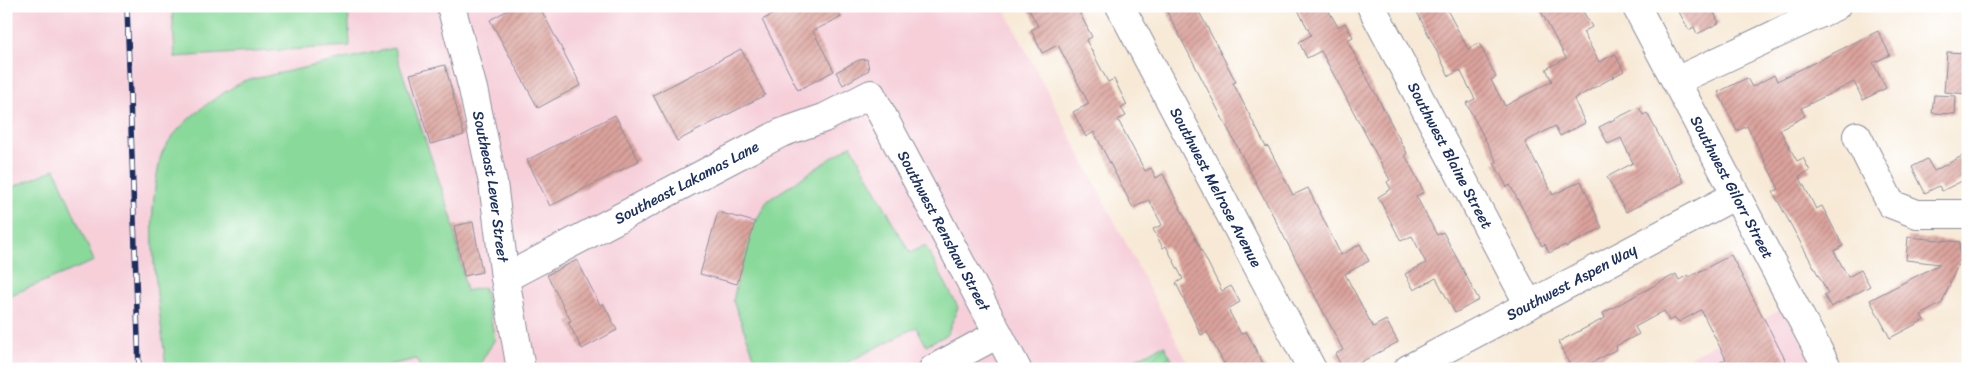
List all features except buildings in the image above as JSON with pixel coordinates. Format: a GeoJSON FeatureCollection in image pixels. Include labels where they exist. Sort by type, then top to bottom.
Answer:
{"type":"FeatureCollection","features":[{"type":"Feature","properties":{"kind":"street","name":"Southeast Lever Street"},"geometry":{"type":"LineString","coordinates":[[452,6],[473,89],[493,183],[505,278],[521,369]]}},
{"type":"Feature","properties":{"kind":"street","name":"Southwest Melrose Avenue"},"geometry":{"type":"LineString","coordinates":[[1120,6],[1312,369]]}},
{"type":"Feature","properties":{"kind":"street","name":"Southwest Blaine Street"},"geometry":{"type":"LineString","coordinates":[[1371,6],[1529,305]]}},
{"type":"Feature","properties":{"kind":"street","name":"Southwest Gilorr Street"},"geometry":{"type":"LineString","coordinates":[[1636,6],[1828,369]]}},
{"type":"Feature","properties":{"kind":"street"},"geometry":{"type":"LineString","coordinates":[[1676,81],[1836,6]]}},
{"type":"Feature","properties":{"kind":"street","name":"Southeast Lakamas Lane"},"geometry":{"type":"LineString","coordinates":[[505,278],[781,133],[824,118],[871,94]]}},
{"type":"Feature","properties":{"kind":"street","name":"Southwest Renshaw Street"},"geometry":{"type":"LineString","coordinates":[[871,94],[1017,369]]}},
{"type":"Feature","properties":{"kind":"street"},"geometry":{"type":"LineString","coordinates":[[1856,136],[1891,204],[1917,214],[1968,214]]}},
{"type":"Feature","properties":{"kind":"street","name":"Southwest Aspen Way"},"geometry":{"type":"LineString","coordinates":[[1408,369],[1736,195]]}},
{"type":"Feature","properties":{"kind":"street"},"geometry":{"type":"LineString","coordinates":[[933,369],[998,334]]}},
{"type":"Feature","properties":{"kind":"shaded area"},"geometry":{"type":"Polygon","coordinates":[[[6,6],[1003,6],[1191,369],[6,369],[6,6]]]}},
{"type":"Feature","properties":{"kind":"shaded area"},"geometry":{"type":"Polygon","coordinates":[[[1784,308],[1817,369],[1695,369],[1689,358],[1784,308]]]}},
{"type":"Feature","properties":{"kind":"green space"},"geometry":{"type":"Polygon","coordinates":[[[172,6],[348,6],[350,46],[175,57],[172,6]]]}},
{"type":"Feature","properties":{"kind":"green space"},"geometry":{"type":"Polygon","coordinates":[[[394,48],[452,219],[466,291],[484,287],[495,339],[477,369],[420,369],[417,359],[372,369],[166,369],[155,272],[152,223],[157,175],[162,153],[169,142],[177,131],[198,111],[244,81],[394,48]]]}},
{"type":"Feature","properties":{"kind":"green space"},"geometry":{"type":"Polygon","coordinates":[[[851,145],[910,253],[925,245],[958,307],[947,335],[926,345],[916,327],[835,369],[759,369],[733,301],[746,239],[767,201],[851,145]]]}},
{"type":"Feature","properties":{"kind":"green space"},"geometry":{"type":"Polygon","coordinates":[[[55,169],[94,261],[6,297],[6,190],[55,169]]]}},
{"type":"Feature","properties":{"kind":"green space"},"geometry":{"type":"Polygon","coordinates":[[[1164,345],[1177,369],[1115,369],[1164,345]]]}},
{"type":"Feature","properties":{"kind":"railway"},"geometry":{"type":"LineString","coordinates":[[127,6],[139,369]]}}]}
